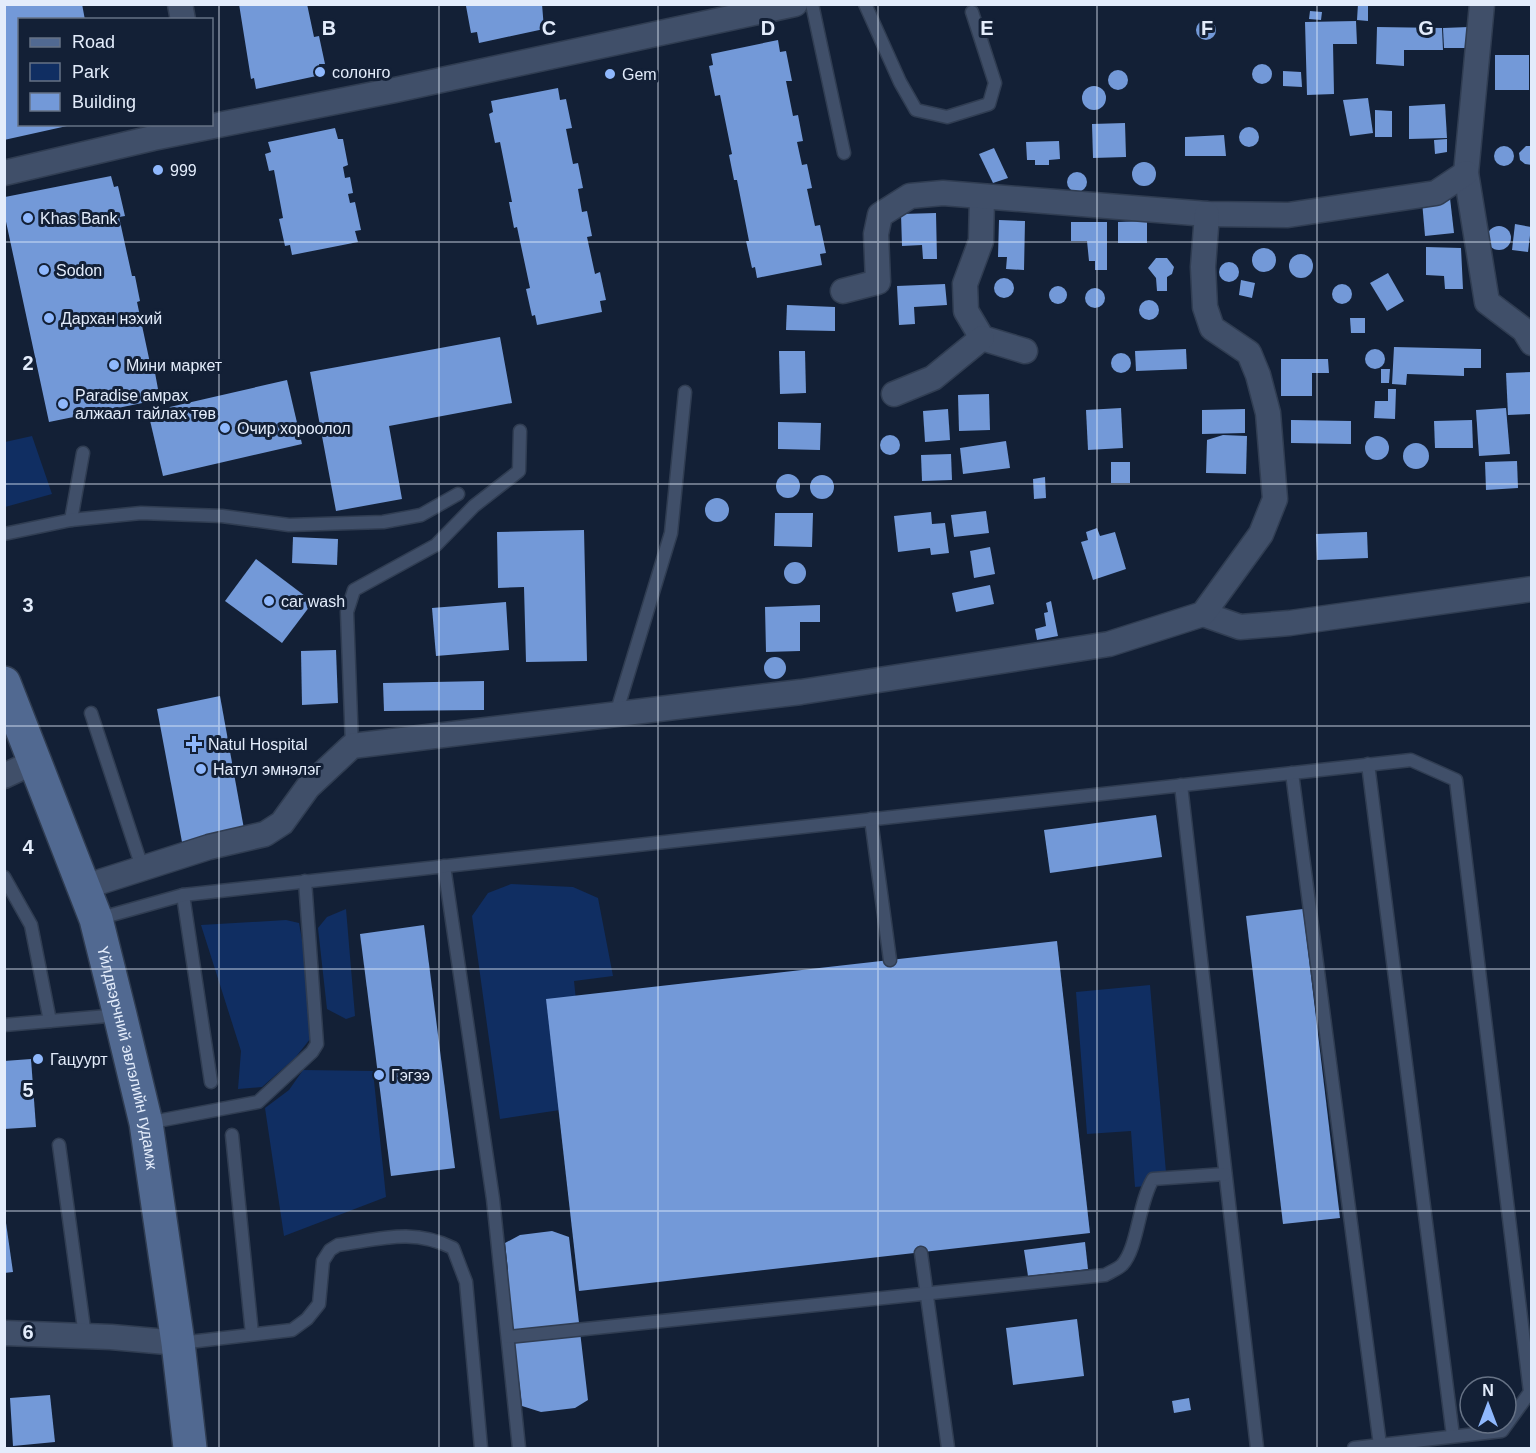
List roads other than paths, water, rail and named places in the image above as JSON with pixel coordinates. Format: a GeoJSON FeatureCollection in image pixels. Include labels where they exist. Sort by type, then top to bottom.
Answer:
{"type":"FeatureCollection","features":[{"type":"Feature","properties":{"kind":"main road","name":"Үйлдвэрчний эвлэлийн гудамж"},"geometry":{"type":"LineString","coordinates":[[4,683],[96,919],[120,1015],[146,1123],[178,1343],[190,1449]]}},
{"type":"Feature","properties":{"kind":"street"},"geometry":{"type":"LineString","coordinates":[[213,124],[795,4]]}},
{"type":"Feature","properties":{"kind":"street"},"geometry":{"type":"LineString","coordinates":[[1482,4],[1466,173],[1487,302],[1524,330],[1532,343]]}},
{"type":"Feature","properties":{"kind":"street"},"geometry":{"type":"LineString","coordinates":[[4,173],[204,126]]}},
{"type":"Feature","properties":{"kind":"street"},"geometry":{"type":"LineString","coordinates":[[843,291],[878,282],[876,234],[880,215],[910,196],[943,193],[982,198],[1207,214],[1288,215],[1436,193],[1466,173]]}},
{"type":"Feature","properties":{"kind":"street"},"geometry":{"type":"LineString","coordinates":[[982,198],[981,240],[965,284],[966,311],[982,338],[1025,351]]}},
{"type":"Feature","properties":{"kind":"street"},"geometry":{"type":"LineString","coordinates":[[84,886],[209,847],[265,834],[282,823],[308,787],[352,746],[801,692],[1109,644],[1203,614],[1261,534],[1275,499],[1268,413],[1258,375],[1249,353],[1212,328],[1205,307],[1203,267],[1207,214]]}},
{"type":"Feature","properties":{"kind":"street"},"geometry":{"type":"LineString","coordinates":[[894,394],[933,378],[982,338]]}},
{"type":"Feature","properties":{"kind":"street"},"geometry":{"type":"LineString","coordinates":[[1203,614],[1240,627],[1290,623],[1532,589]]}},
{"type":"Feature","properties":{"kind":"street"},"geometry":{"type":"LineString","coordinates":[[4,776],[34,762]]}},
{"type":"Feature","properties":{"kind":"street"},"geometry":{"type":"LineString","coordinates":[[4,1333],[178,1343]]}},
{"type":"Feature","properties":{"kind":"lane"},"geometry":{"type":"LineString","coordinates":[[812,4],[844,153]]}},
{"type":"Feature","properties":{"kind":"lane"},"geometry":{"type":"LineString","coordinates":[[865,4],[900,82],[916,110],[947,117],[989,104],[995,83],[972,12]]}},
{"type":"Feature","properties":{"kind":"lane"},"geometry":{"type":"LineString","coordinates":[[616,714],[671,533],[685,392]]}},
{"type":"Feature","properties":{"kind":"lane"},"geometry":{"type":"LineString","coordinates":[[352,746],[347,612],[354,590],[436,545],[474,506],[519,471],[520,431]]}},
{"type":"Feature","properties":{"kind":"lane"},"geometry":{"type":"LineString","coordinates":[[70,520],[83,453]]}},
{"type":"Feature","properties":{"kind":"lane"},"geometry":{"type":"LineString","coordinates":[[4,534],[70,520],[141,513],[222,516],[289,525],[383,522],[421,515],[458,494]]}},
{"type":"Feature","properties":{"kind":"lane"},"geometry":{"type":"LineString","coordinates":[[91,713],[142,867]]}},
{"type":"Feature","properties":{"kind":"lane"},"geometry":{"type":"LineString","coordinates":[[96,919],[183,895],[1411,760],[1456,780],[1530,1392],[1502,1431],[1354,1449]]}},
{"type":"Feature","properties":{"kind":"lane"},"geometry":{"type":"LineString","coordinates":[[1368,764],[1453,1436]]}},
{"type":"Feature","properties":{"kind":"lane"},"geometry":{"type":"LineString","coordinates":[[1292,773],[1380,1445]]}},
{"type":"Feature","properties":{"kind":"lane"},"geometry":{"type":"LineString","coordinates":[[1181,785],[1257,1449]]}},
{"type":"Feature","properties":{"kind":"lane"},"geometry":{"type":"LineString","coordinates":[[870,819],[890,960]]}},
{"type":"Feature","properties":{"kind":"lane"},"geometry":{"type":"LineString","coordinates":[[444,866],[493,1199],[519,1449]]}},
{"type":"Feature","properties":{"kind":"lane"},"geometry":{"type":"LineString","coordinates":[[4,877],[31,925],[50,1021]]}},
{"type":"Feature","properties":{"kind":"lane"},"geometry":{"type":"LineString","coordinates":[[146,1123],[258,1102],[312,1052],[317,1044],[305,881]]}},
{"type":"Feature","properties":{"kind":"lane"},"geometry":{"type":"LineString","coordinates":[[183,895],[211,1082]]}},
{"type":"Feature","properties":{"kind":"lane"},"geometry":{"type":"LineString","coordinates":[[4,1025],[120,1015]]}},
{"type":"Feature","properties":{"kind":"lane"},"geometry":{"type":"LineString","coordinates":[[232,1135],[252,1334]]}},
{"type":"Feature","properties":{"kind":"lane"},"geometry":{"type":"LineString","coordinates":[[59,1145],[85,1336]]}},
{"type":"Feature","properties":{"kind":"lane"},"geometry":{"type":"LineString","coordinates":[[508,1337],[1105,1275],[1121,1265],[1132,1248],[1143,1195],[1153,1179],[1225,1174]]}},
{"type":"Feature","properties":{"kind":"lane"},"geometry":{"type":"LineString","coordinates":[[178,1343],[292,1330],[307,1319],[319,1304],[323,1261],[330,1250],[338,1245],[415,1235],[436,1239],[453,1248],[466,1282],[481,1449]]}},
{"type":"Feature","properties":{"kind":"lane"},"geometry":{"type":"LineString","coordinates":[[921,1253],[948,1449]]}},
{"type":"Feature","properties":{"kind":"place","name":"солонго"},"geometry":{"type":"Point","coordinates":[320,72]}},
{"type":"Feature","properties":{"kind":"place","name":"Gem"},"geometry":{"type":"Point","coordinates":[610,74]}},
{"type":"Feature","properties":{"kind":"place","name":"999"},"geometry":{"type":"Point","coordinates":[158,170]}},
{"type":"Feature","properties":{"kind":"place","name":"Khas Bank"},"geometry":{"type":"Point","coordinates":[28,218]}},
{"type":"Feature","properties":{"kind":"place","name":"Sodon"},"geometry":{"type":"Point","coordinates":[44,270]}},
{"type":"Feature","properties":{"kind":"place","name":"Дархан нэхий"},"geometry":{"type":"Point","coordinates":[49,318]}},
{"type":"Feature","properties":{"kind":"place","name":"Мини маркет"},"geometry":{"type":"Point","coordinates":[114,365]}},
{"type":"Feature","properties":{"kind":"place","name":"Paradise амрах алжаал тайлах төв"},"geometry":{"type":"Point","coordinates":[63,404]}},
{"type":"Feature","properties":{"kind":"place","name":"Очир хороолол"},"geometry":{"type":"Point","coordinates":[225,428]}},
{"type":"Feature","properties":{"kind":"place","name":"car wash"},"geometry":{"type":"Point","coordinates":[269,601]}},
{"type":"Feature","properties":{"kind":"place","name":"Natul Hospital"},"geometry":{"type":"Point","coordinates":[194,744]}},
{"type":"Feature","properties":{"kind":"place","name":"Натул эмнэлэг"},"geometry":{"type":"Point","coordinates":[201,769]}},
{"type":"Feature","properties":{"kind":"place","name":"Гацуурт"},"geometry":{"type":"Point","coordinates":[38,1059]}},
{"type":"Feature","properties":{"kind":"place","name":"Гэгээ"},"geometry":{"type":"Point","coordinates":[379,1075]}}]}
